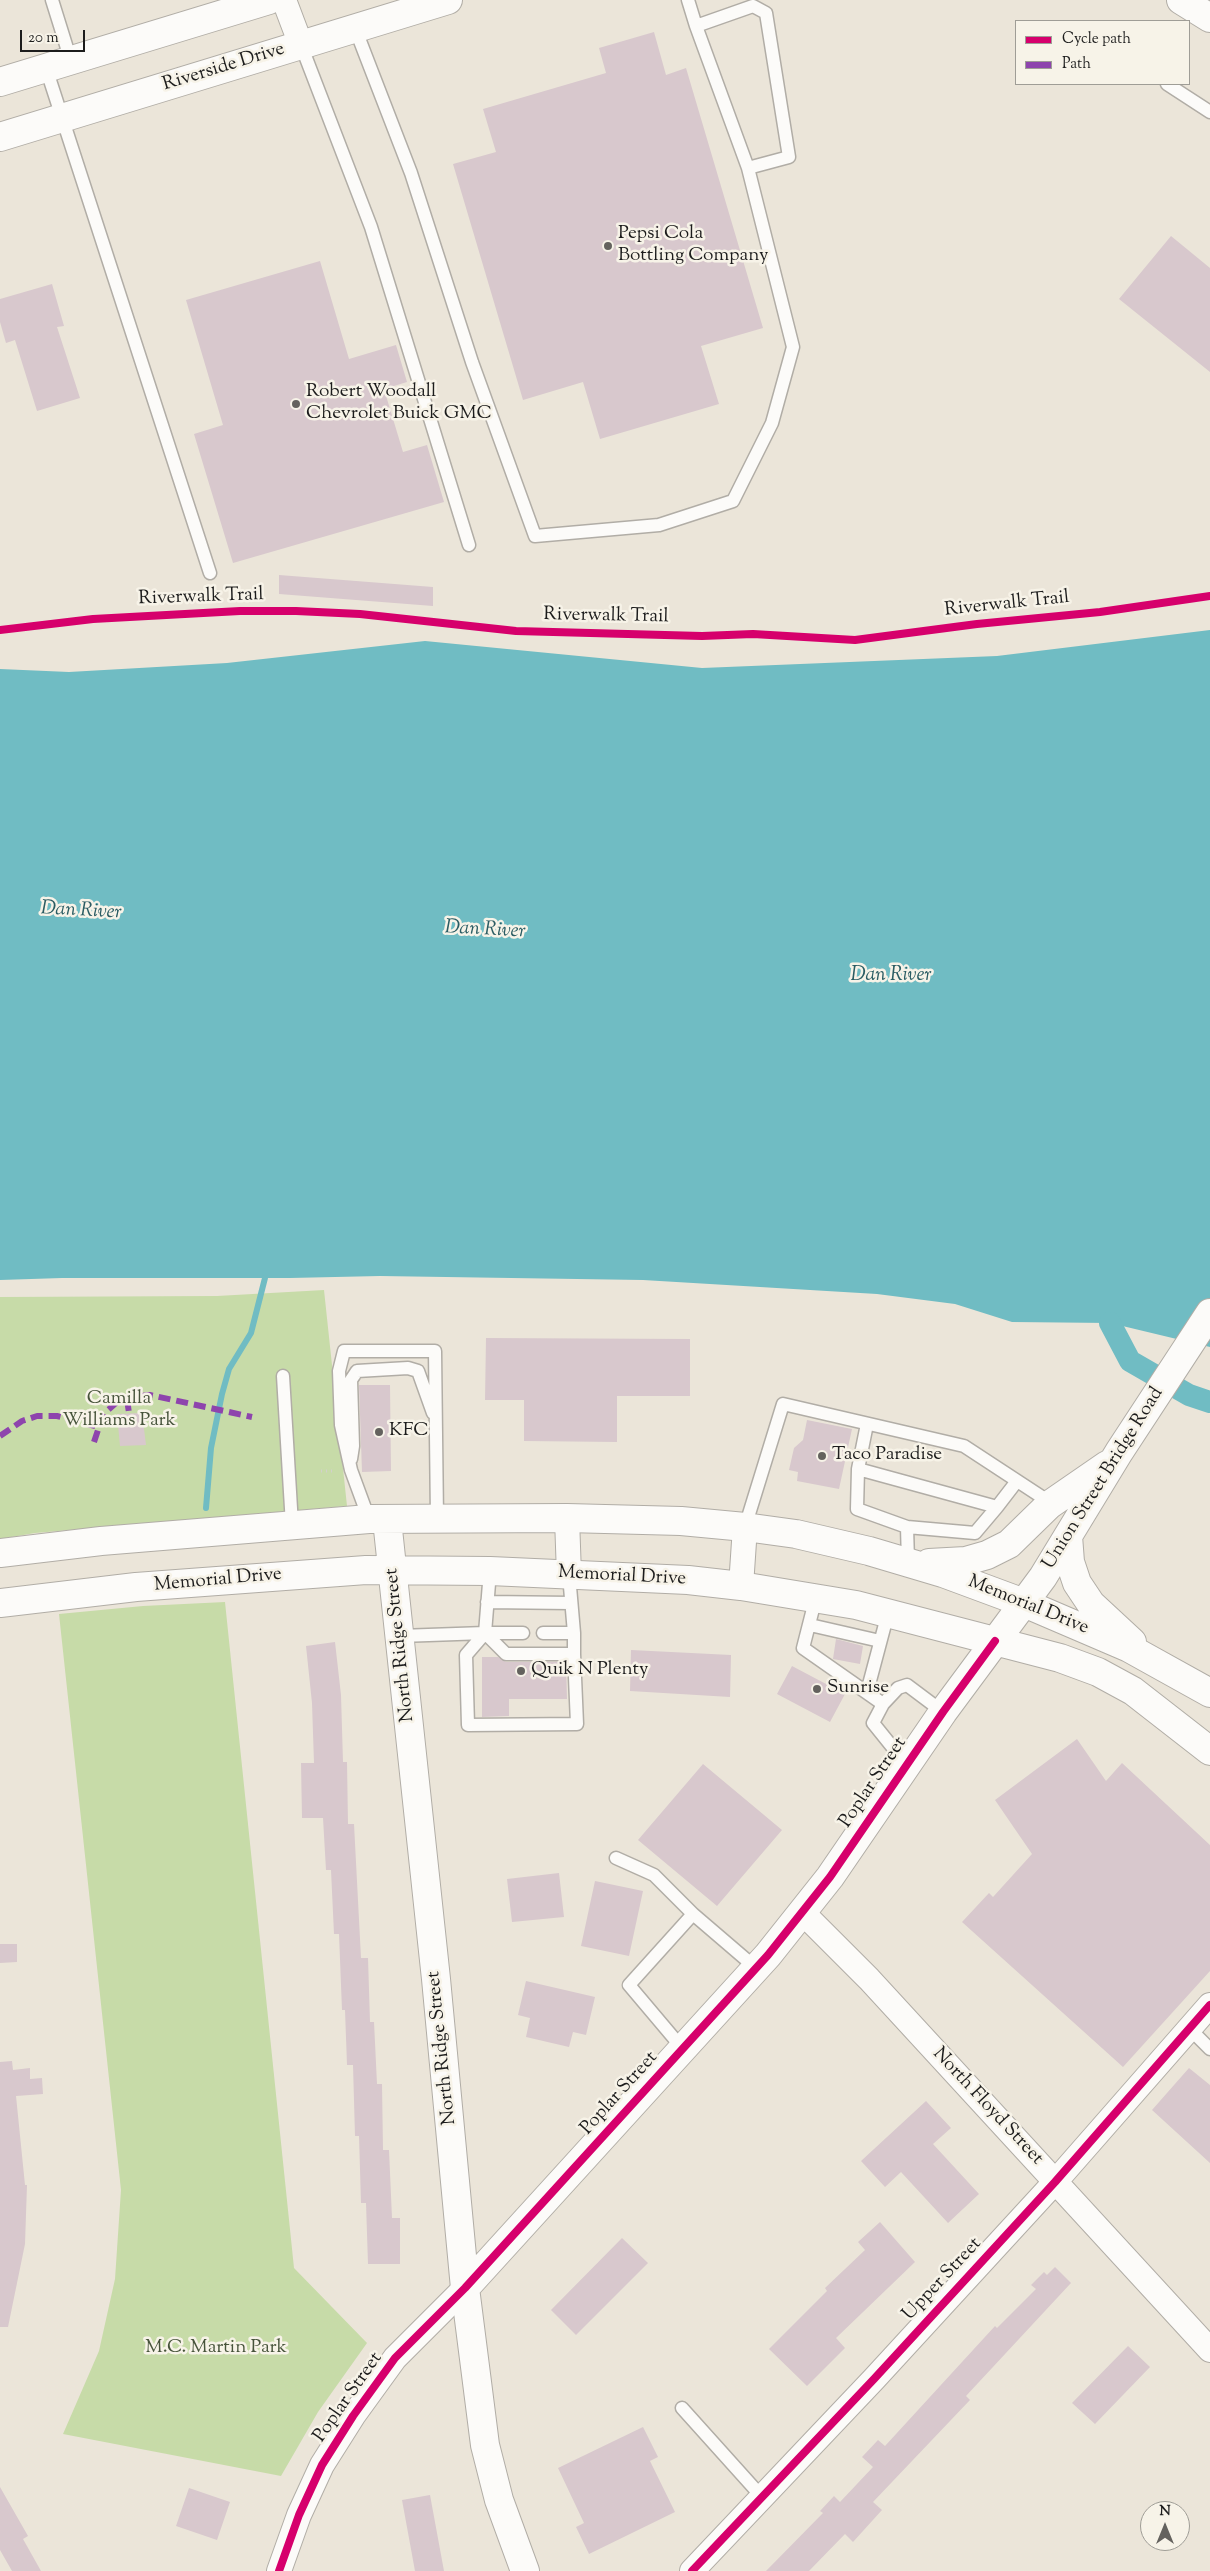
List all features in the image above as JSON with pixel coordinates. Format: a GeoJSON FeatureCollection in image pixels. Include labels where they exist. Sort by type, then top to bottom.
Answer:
{"type":"FeatureCollection","features":[{"type":"Feature","properties":{"kind":"main road"},"geometry":{"type":"LineString","coordinates":[[0,82],[269,0]]}},
{"type":"Feature","properties":{"kind":"main road","name":"Riverside Drive"},"geometry":{"type":"LineString","coordinates":[[0,137],[448,0]]}},
{"type":"Feature","properties":{"kind":"main road"},"geometry":{"type":"LineString","coordinates":[[1181,0],[1210,18]]}},
{"type":"Feature","properties":{"kind":"main road","name":"Union Street Bridge Road"},"geometry":{"type":"LineString","coordinates":[[995,1641],[1043,1577],[1117,1456],[1210,1313]]}},
{"type":"Feature","properties":{"kind":"main road"},"geometry":{"type":"LineString","coordinates":[[912,1563],[966,1560],[987,1555],[1009,1544],[1051,1503],[1117,1456]]}},
{"type":"Feature","properties":{"kind":"main road","name":"Memorial Drive"},"geometry":{"type":"LineString","coordinates":[[0,1553],[101,1541],[378,1519],[567,1518],[681,1521],[745,1527],[796,1534],[912,1563],[1024,1603],[1152,1660],[1210,1693]]}},
{"type":"Feature","properties":{"kind":"main road","name":"North Ridge Street"},"geometry":{"type":"LineString","coordinates":[[378,1519],[393,1570],[451,2129],[465,2288],[485,2445],[499,2500],[525,2571]]}},
{"type":"Feature","properties":{"kind":"main road"},"geometry":{"type":"LineString","coordinates":[[1068,1536],[1070,1562],[1078,1584],[1091,1604],[1152,1660]]}},
{"type":"Feature","properties":{"kind":"main road","name":"Memorial Drive"},"geometry":{"type":"LineString","coordinates":[[0,1603],[145,1587],[295,1574],[393,1570],[490,1571],[688,1580],[741,1586],[816,1597],[888,1613],[1060,1658],[1098,1672],[1133,1691],[1210,1750]]}},
{"type":"Feature","properties":{"kind":"main road","name":"Poplar Street"},"geometry":{"type":"LineString","coordinates":[[465,2288],[756,1968],[802,1912],[830,1877],[906,1764],[995,1641]]}},
{"type":"Feature","properties":{"kind":"street"},"geometry":{"type":"LineString","coordinates":[[284,0],[301,45]]}},
{"type":"Feature","properties":{"kind":"street"},"geometry":{"type":"LineString","coordinates":[[567,1518],[569,1575]]}},
{"type":"Feature","properties":{"kind":"street"},"geometry":{"type":"LineString","coordinates":[[741,1586],[745,1527]]}},
{"type":"Feature","properties":{"kind":"street","name":"North Floyd Street"},"geometry":{"type":"LineString","coordinates":[[802,1912],[869,1979],[1210,2350]]}},
{"type":"Feature","properties":{"kind":"street","name":"Upper Street"},"geometry":{"type":"LineString","coordinates":[[692,2571],[874,2380],[1055,2182],[1210,2005]]}},
{"type":"Feature","properties":{"kind":"street","name":"Poplar Street"},"geometry":{"type":"LineString","coordinates":[[279,2571],[299,2515],[318,2473],[353,2416],[396,2358],[465,2288]]}},
{"type":"Feature","properties":{"kind":"lane"},"geometry":{"type":"LineString","coordinates":[[52,0],[62,118],[210,574]]}},
{"type":"Feature","properties":{"kind":"lane"},"geometry":{"type":"LineString","coordinates":[[355,28],[411,173],[472,362],[535,536],[658,525],[733,501],[772,423],[793,347],[748,168],[688,0]]}},
{"type":"Feature","properties":{"kind":"lane"},"geometry":{"type":"LineString","coordinates":[[696,26],[753,6],[766,13],[789,158],[748,168]]}},
{"type":"Feature","properties":{"kind":"lane"},"geometry":{"type":"LineString","coordinates":[[301,45],[371,227],[469,545]]}},
{"type":"Feature","properties":{"kind":"lane"},"geometry":{"type":"LineString","coordinates":[[1169,85],[1210,112]]}},
{"type":"Feature","properties":{"kind":"lane"},"geometry":{"type":"LineString","coordinates":[[378,1519],[350,1465],[341,1425],[339,1371],[344,1351],[435,1351],[437,1519]]}},
{"type":"Feature","properties":{"kind":"lane"},"geometry":{"type":"LineString","coordinates":[[350,1465],[353,1446],[351,1380],[357,1371],[408,1368],[418,1370],[436,1420]]}},
{"type":"Feature","properties":{"kind":"lane"},"geometry":{"type":"LineString","coordinates":[[283,1376],[292,1525]]}},
{"type":"Feature","properties":{"kind":"lane"},"geometry":{"type":"LineString","coordinates":[[745,1527],[783,1404],[964,1446],[1051,1503]]}},
{"type":"Feature","properties":{"kind":"lane"},"geometry":{"type":"LineString","coordinates":[[866,1424],[858,1469],[857,1509],[907,1527],[975,1533],[1016,1481]]}},
{"type":"Feature","properties":{"kind":"lane"},"geometry":{"type":"LineString","coordinates":[[858,1469],[997,1507]]}},
{"type":"Feature","properties":{"kind":"lane"},"geometry":{"type":"LineString","coordinates":[[907,1527],[912,1563]]}},
{"type":"Feature","properties":{"kind":"lane"},"geometry":{"type":"LineString","coordinates":[[490,1571],[484,1633],[466,1655],[468,1725],[577,1724],[574,1633],[569,1575]]}},
{"type":"Feature","properties":{"kind":"lane"},"geometry":{"type":"LineString","coordinates":[[816,1597],[803,1648],[883,1704]]}},
{"type":"Feature","properties":{"kind":"lane"},"geometry":{"type":"LineString","coordinates":[[487,1602],[571,1603]]}},
{"type":"Feature","properties":{"kind":"lane"},"geometry":{"type":"LineString","coordinates":[[866,1692],[888,1613]]}},
{"type":"Feature","properties":{"kind":"lane"},"geometry":{"type":"LineString","coordinates":[[810,1625],[880,1641]]}},
{"type":"Feature","properties":{"kind":"lane"},"geometry":{"type":"LineString","coordinates":[[484,1633],[506,1654],[574,1654]]}},
{"type":"Feature","properties":{"kind":"lane"},"geometry":{"type":"LineString","coordinates":[[400,1636],[523,1633]]}},
{"type":"Feature","properties":{"kind":"lane"},"geometry":{"type":"LineString","coordinates":[[543,1633],[574,1633]]}},
{"type":"Feature","properties":{"kind":"lane"},"geometry":{"type":"LineString","coordinates":[[906,1764],[873,1723],[883,1704],[898,1688],[907,1685],[943,1712]]}},
{"type":"Feature","properties":{"kind":"lane"},"geometry":{"type":"LineString","coordinates":[[616,1858],[654,1875],[693,1914],[756,1968]]}},
{"type":"Feature","properties":{"kind":"lane"},"geometry":{"type":"LineString","coordinates":[[683,2049],[629,1985],[693,1914]]}},
{"type":"Feature","properties":{"kind":"lane"},"geometry":{"type":"LineString","coordinates":[[1189,2028],[1210,2049]]}},
{"type":"Feature","properties":{"kind":"lane"},"geometry":{"type":"LineString","coordinates":[[682,2408],[762,2497]]}},
{"type":"Feature","properties":{"kind":"green space","name":"Camilla Williams Park"},"geometry":{"type":"Polygon","coordinates":[[[324,1290],[347,1506],[35,1533],[0,1539],[0,1297],[217,1296],[324,1290]]]}},
{"type":"Feature","properties":{"kind":"green space","name":"M.C. Martin Park"},"geometry":{"type":"Polygon","coordinates":[[[225,1602],[294,2268],[367,2343],[318,2412],[281,2476],[63,2434],[99,2351],[115,2279],[121,2190],[59,1614],[143,1606],[225,1602]]]}},
{"type":"Feature","properties":{"kind":"water","name":"Dan River"},"geometry":{"type":"Polygon","coordinates":[[[1210,630],[1210,1347],[1110,1323],[1012,1322],[955,1304],[877,1294],[643,1280],[380,1276],[0,1280],[0,669],[69,672],[227,663],[425,641],[702,668],[997,656],[1210,630]]]}},
{"type":"Feature","properties":{"kind":"building","name":"Pepsi Cola Bottling Company"},"geometry":{"type":"Polygon","coordinates":[[[654,32],[666,75],[686,68],[763,328],[701,346],[719,404],[600,439],[583,382],[523,400],[453,164],[496,152],[483,109],[606,73],[599,48],[654,32]]]}},
{"type":"Feature","properties":{"kind":"building"},"geometry":{"type":"Polygon","coordinates":[[[1171,236],[1210,268],[1210,372],[1119,299],[1171,236]]]}},
{"type":"Feature","properties":{"kind":"building","name":"Robert Woodall Chevrolet Buick GMC"},"geometry":{"type":"Polygon","coordinates":[[[320,261],[349,359],[396,345],[407,382],[384,389],[403,452],[427,445],[444,502],[233,563],[194,434],[223,425],[186,300],[320,261]]]}},
{"type":"Feature","properties":{"kind":"building"},"geometry":{"type":"Polygon","coordinates":[[[52,284],[64,326],[57,327],[80,398],[37,411],[15,340],[6,343],[0,322],[0,299],[52,284]]]}},
{"type":"Feature","properties":{"kind":"building"},"geometry":{"type":"Polygon","coordinates":[[[279,575],[433,587],[433,606],[279,594],[279,575]]]}},
{"type":"Feature","properties":{"kind":"building"},"geometry":{"type":"Polygon","coordinates":[[[486,1338],[690,1339],[690,1396],[617,1396],[617,1442],[524,1441],[524,1400],[485,1400],[486,1338]]]}},
{"type":"Feature","properties":{"kind":"building"},"geometry":{"type":"Polygon","coordinates":[[[359,1385],[390,1385],[391,1471],[362,1472],[359,1385]]]}},
{"type":"Feature","properties":{"kind":"building"},"geometry":{"type":"Polygon","coordinates":[[[142,1413],[146,1445],[120,1446],[117,1414],[142,1413]]]}},
{"type":"Feature","properties":{"kind":"building"},"geometry":{"type":"Polygon","coordinates":[[[807,1420],[852,1429],[839,1489],[797,1481],[798,1472],[789,1470],[794,1448],[803,1440],[807,1420]]]}},
{"type":"Feature","properties":{"kind":"building"},"geometry":{"type":"Polygon","coordinates":[[[836,1639],[863,1646],[860,1664],[833,1659],[836,1639]]]}},
{"type":"Feature","properties":{"kind":"building"},"geometry":{"type":"Polygon","coordinates":[[[335,1642],[341,1695],[343,1762],[347,1762],[348,1824],[354,1824],[361,1958],[368,1958],[370,2022],[374,2022],[377,2084],[382,2084],[383,2150],[389,2150],[392,2218],[400,2218],[400,2264],[368,2264],[366,2203],[361,2203],[359,2136],[355,2136],[353,2065],[347,2065],[345,2010],[342,2010],[339,1934],[334,1934],[331,1870],[326,1870],[323,1818],[302,1818],[301,1763],[314,1763],[312,1703],[306,1646],[335,1642]]]}},
{"type":"Feature","properties":{"kind":"building"},"geometry":{"type":"Polygon","coordinates":[[[631,1650],[731,1655],[730,1697],[630,1691],[631,1650]]]}},
{"type":"Feature","properties":{"kind":"building"},"geometry":{"type":"Polygon","coordinates":[[[482,1657],[498,1657],[506,1662],[566,1662],[567,1699],[509,1699],[509,1716],[482,1717],[482,1657]]]}},
{"type":"Feature","properties":{"kind":"building"},"geometry":{"type":"Polygon","coordinates":[[[792,1666],[845,1694],[830,1722],[777,1694],[792,1666]]]}},
{"type":"Feature","properties":{"kind":"building"},"geometry":{"type":"Polygon","coordinates":[[[1077,1739],[1106,1781],[1122,1763],[1210,1845],[1210,1971],[1123,2067],[962,1922],[989,1893],[993,1897],[1032,1854],[995,1800],[1077,1739]]]}},
{"type":"Feature","properties":{"kind":"building"},"geometry":{"type":"Polygon","coordinates":[[[703,1764],[782,1830],[717,1906],[638,1840],[703,1764]]]}},
{"type":"Feature","properties":{"kind":"building"},"geometry":{"type":"Polygon","coordinates":[[[559,1873],[564,1917],[512,1922],[507,1879],[559,1873]]]}},
{"type":"Feature","properties":{"kind":"building"},"geometry":{"type":"Polygon","coordinates":[[[595,1881],[643,1891],[629,1956],[581,1946],[595,1881]]]}},
{"type":"Feature","properties":{"kind":"building"},"geometry":{"type":"Polygon","coordinates":[[[0,1944],[17,1944],[17,1962],[0,1963],[0,1944]]]}},
{"type":"Feature","properties":{"kind":"building"},"geometry":{"type":"Polygon","coordinates":[[[526,1981],[595,1997],[586,2035],[573,2032],[569,2047],[526,2037],[530,2018],[518,2015],[526,1981]]]}},
{"type":"Feature","properties":{"kind":"building"},"geometry":{"type":"Polygon","coordinates":[[[12,2061],[13,2070],[30,2068],[30,2079],[42,2078],[43,2094],[16,2096],[25,2185],[27,2185],[25,2244],[8,2327],[0,2327],[0,2062],[12,2061]]]}},
{"type":"Feature","properties":{"kind":"building"},"geometry":{"type":"Polygon","coordinates":[[[1189,2068],[1210,2085],[1210,2163],[1152,2110],[1189,2068]]]}},
{"type":"Feature","properties":{"kind":"building"},"geometry":{"type":"Polygon","coordinates":[[[926,2101],[951,2128],[933,2144],[979,2194],[948,2223],[901,2172],[885,2187],[861,2161],[926,2101]]]}},
{"type":"Feature","properties":{"kind":"building"},"geometry":{"type":"Polygon","coordinates":[[[880,2222],[915,2262],[836,2338],[845,2348],[807,2386],[769,2349],[827,2291],[825,2288],[865,2250],[858,2242],[880,2222]]]}},
{"type":"Feature","properties":{"kind":"building"},"geometry":{"type":"Polygon","coordinates":[[[622,2238],[648,2263],[576,2335],[551,2310],[622,2238]]]}},
{"type":"Feature","properties":{"kind":"building"},"geometry":{"type":"Polygon","coordinates":[[[1055,2267],[1071,2283],[966,2396],[970,2400],[873,2502],[882,2510],[853,2542],[845,2534],[809,2571],[766,2571],[823,2513],[820,2511],[834,2496],[840,2502],[873,2467],[862,2457],[878,2440],[885,2446],[995,2326],[997,2328],[1036,2289],[1031,2285],[1044,2272],[1047,2275],[1055,2267]]]}},
{"type":"Feature","properties":{"kind":"building"},"geometry":{"type":"Polygon","coordinates":[[[1128,2346],[1150,2367],[1095,2424],[1072,2403],[1128,2346]]]}},
{"type":"Feature","properties":{"kind":"building"},"geometry":{"type":"Polygon","coordinates":[[[643,2427],[658,2457],[650,2461],[675,2512],[589,2554],[576,2527],[584,2523],[558,2468],[643,2427]]]}},
{"type":"Feature","properties":{"kind":"building"},"geometry":{"type":"Polygon","coordinates":[[[0,2487],[28,2536],[23,2539],[41,2571],[12,2571],[0,2550],[0,2487]]]}},
{"type":"Feature","properties":{"kind":"building"},"geometry":{"type":"Polygon","coordinates":[[[189,2488],[230,2502],[217,2540],[176,2526],[189,2488]]]}},
{"type":"Feature","properties":{"kind":"building"},"geometry":{"type":"Polygon","coordinates":[[[430,2495],[444,2571],[415,2571],[402,2500],[430,2495]]]}},
{"type":"Feature","properties":{"kind":"waterway"},"geometry":{"type":"LineString","coordinates":[[206,1508],[211,1448],[222,1394],[229,1369],[251,1333],[265,1278]]}},
{"type":"Feature","properties":{"kind":"waterway"},"geometry":{"type":"LineString","coordinates":[[1110,1323],[1130,1361],[1189,1395],[1210,1402]]}},
{"type":"Feature","properties":{"kind":"marked path"},"geometry":{"type":"LineString","coordinates":[[94,1442],[101,1421],[107,1411],[117,1402],[132,1397],[150,1395],[252,1417]]}},
{"type":"Feature","properties":{"kind":"marked path"},"geometry":{"type":"LineString","coordinates":[[127,1399],[129,1413]]}},
{"type":"Feature","properties":{"kind":"marked path"},"geometry":{"type":"LineString","coordinates":[[0,1436],[22,1421],[37,1416],[57,1416],[99,1427]]}},
{"type":"Feature","properties":{"kind":"cycle path","name":"Riverwalk Trail"},"geometry":{"type":"LineString","coordinates":[[0,630],[93,619],[240,611],[296,611],[360,614],[516,631],[702,636],[753,634],[855,640],[977,624],[1100,612],[1210,596]]}},
{"type":"Feature","properties":{"kind":"cycle path"},"geometry":{"type":"LineString","coordinates":[[279,2571],[299,2515],[322,2465],[353,2416],[395,2358],[465,2288],[768,1955],[830,1877],[943,1712],[995,1641]]}},
{"type":"Feature","properties":{"kind":"cycle path"},"geometry":{"type":"LineString","coordinates":[[692,2571],[874,2379],[1055,2182],[1210,2005]]}},
{"type":"Feature","properties":{"kind":"place","name":"Pepsi Cola Bottling Company"},"geometry":{"type":"Point","coordinates":[608,246]}},
{"type":"Feature","properties":{"kind":"place","name":"Robert Woodall Chevrolet Buick GMC"},"geometry":{"type":"Point","coordinates":[296,404]}},
{"type":"Feature","properties":{"kind":"place","name":"KFC"},"geometry":{"type":"Point","coordinates":[379,1432]}},
{"type":"Feature","properties":{"kind":"place","name":"Taco Paradise"},"geometry":{"type":"Point","coordinates":[822,1456]}},
{"type":"Feature","properties":{"kind":"place","name":"Quik N Plenty"},"geometry":{"type":"Point","coordinates":[521,1671]}},
{"type":"Feature","properties":{"kind":"place","name":"Sunrise"},"geometry":{"type":"Point","coordinates":[817,1689]}}]}
